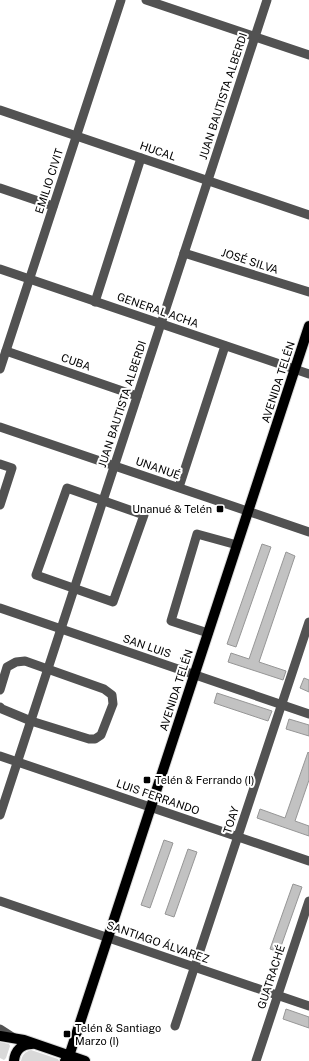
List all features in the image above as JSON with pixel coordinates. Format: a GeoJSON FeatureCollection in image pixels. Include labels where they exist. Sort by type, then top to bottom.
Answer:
{"type":"FeatureCollection","features":[{"type":"Feature","properties":{"kind":"main road","name":"AVENIDA TELÉN"},"geometry":{"type":"LineString","coordinates":[[68,1059],[309,326]]}},
{"type":"Feature","properties":{"kind":"main road"},"geometry":{"type":"LineString","coordinates":[[0,1036],[14,1038],[36,1045],[68,1059],[85,1061]]}},
{"type":"Feature","properties":{"kind":"main road"},"geometry":{"type":"LineString","coordinates":[[14,1061],[16,1052],[22,1046],[30,1044],[36,1045]]}},
{"type":"Feature","properties":{"kind":"street","name":"EMILIO CIVIT"},"geometry":{"type":"LineString","coordinates":[[0,370],[121,0]]}},
{"type":"Feature","properties":{"kind":"street"},"geometry":{"type":"LineString","coordinates":[[146,0],[309,55]]}},
{"type":"Feature","properties":{"kind":"street","name":"JUAN BAUTISTA ALBERDI"},"geometry":{"type":"LineString","coordinates":[[0,815],[267,0]]}},
{"type":"Feature","properties":{"kind":"street","name":"HUCAL"},"geometry":{"type":"LineString","coordinates":[[0,110],[309,215]]}},
{"type":"Feature","properties":{"kind":"street"},"geometry":{"type":"LineString","coordinates":[[95,302],[140,158]]}},
{"type":"Feature","properties":{"kind":"street"},"geometry":{"type":"LineString","coordinates":[[0,188],[53,206]]}},
{"type":"Feature","properties":{"kind":"street","name":"JOSÉ SILVA"},"geometry":{"type":"LineString","coordinates":[[184,253],[309,292]]}},
{"type":"Feature","properties":{"kind":"street","name":"GENERAL ACHA"},"geometry":{"type":"LineString","coordinates":[[0,269],[309,374]]}},
{"type":"Feature","properties":{"kind":"street"},"geometry":{"type":"LineString","coordinates":[[179,488],[225,346]]}},
{"type":"Feature","properties":{"kind":"street","name":"CUBA"},"geometry":{"type":"LineString","coordinates":[[6,351],[137,396]]}},
{"type":"Feature","properties":{"kind":"street","name":"UNANUÉ"},"geometry":{"type":"LineString","coordinates":[[0,426],[309,532]]}},
{"type":"Feature","properties":{"kind":"street"},"geometry":{"type":"LineString","coordinates":[[0,464],[12,468],[0,505]]}},
{"type":"Feature","properties":{"kind":"street"},"geometry":{"type":"LineString","coordinates":[[67,488],[144,515],[113,602],[74,589],[36,576],[67,488]]}},
{"type":"Feature","properties":{"kind":"street"},"geometry":{"type":"LineString","coordinates":[[208,633],[171,621],[197,534],[237,545]]}},
{"type":"Feature","properties":{"kind":"street","name":"SAN LUIS"},"geometry":{"type":"LineString","coordinates":[[0,608],[309,714]]}},
{"type":"Feature","properties":{"kind":"street","name":"TOAY"},"geometry":{"type":"LineString","coordinates":[[175,1026],[309,622]]}},
{"type":"Feature","properties":{"kind":"street"},"geometry":{"type":"LineString","coordinates":[[0,690],[7,667],[16,662],[25,661],[104,689],[112,695],[113,704],[101,735],[95,739],[89,739],[31,721],[0,707]]}},
{"type":"Feature","properties":{"kind":"street","name":"LUIS FERRANDO"},"geometry":{"type":"LineString","coordinates":[[0,756],[309,861]]}},
{"type":"Feature","properties":{"kind":"street","name":"SANTIAGO ÁLVAREZ"},"geometry":{"type":"LineString","coordinates":[[0,901],[309,1006]]}},
{"type":"Feature","properties":{"kind":"street","name":"GUATRACHÉ"},"geometry":{"type":"LineString","coordinates":[[256,1061],[309,901]]}},
{"type":"Feature","properties":{"kind":"street"},"geometry":{"type":"LineString","coordinates":[[0,1029],[14,1038]]}},
{"type":"Feature","properties":{"kind":"shaded area"},"geometry":{"type":"Polygon","coordinates":[[[0,1042],[9,1044],[10,1046],[4,1060],[0,1058],[0,1042]]]}},
{"type":"Feature","properties":{"kind":"shaded area"},"geometry":{"type":"Polygon","coordinates":[[[31,1050],[58,1059],[59,1061],[21,1061],[24,1054],[31,1050]]]}},
{"type":"Feature","properties":{"kind":"building"},"geometry":{"type":"Polygon","coordinates":[[[262,544],[271,547],[236,647],[227,644],[262,544]]]}},
{"type":"Feature","properties":{"kind":"building"},"geometry":{"type":"Polygon","coordinates":[[[286,552],[295,556],[259,662],[286,671],[283,680],[228,662],[231,653],[249,659],[286,552]]]}},
{"type":"Feature","properties":{"kind":"building"},"geometry":{"type":"Polygon","coordinates":[[[304,678],[309,680],[309,692],[300,688],[304,678]]]}},
{"type":"Feature","properties":{"kind":"building"},"geometry":{"type":"Polygon","coordinates":[[[217,693],[272,711],[268,721],[214,703],[217,693]]]}},
{"type":"Feature","properties":{"kind":"building"},"geometry":{"type":"Polygon","coordinates":[[[289,719],[309,725],[309,736],[286,729],[289,719]]]}},
{"type":"Feature","properties":{"kind":"building"},"geometry":{"type":"Polygon","coordinates":[[[308,752],[309,780],[295,821],[309,826],[309,836],[257,818],[260,809],[285,818],[308,752]]]}},
{"type":"Feature","properties":{"kind":"building"},"geometry":{"type":"Polygon","coordinates":[[[164,840],[173,843],[150,908],[141,905],[164,840]]]}},
{"type":"Feature","properties":{"kind":"building"},"geometry":{"type":"Polygon","coordinates":[[[188,849],[197,852],[174,917],[165,914],[188,849]]]}},
{"type":"Feature","properties":{"kind":"building"},"geometry":{"type":"Polygon","coordinates":[[[293,884],[302,887],[279,952],[270,949],[293,884]]]}},
{"type":"Feature","properties":{"kind":"building"},"geometry":{"type":"Polygon","coordinates":[[[286,1009],[309,1017],[309,1028],[283,1019],[286,1009]]]}},
{"type":"Feature","properties":{"kind":"place","name":"Unanué & Telén"},"geometry":{"type":"Point","coordinates":[220,509]}},
{"type":"Feature","properties":{"kind":"place","name":"Telén & Ferrando (I)"},"geometry":{"type":"Point","coordinates":[147,780]}},
{"type":"Feature","properties":{"kind":"place","name":"Telén & Santiago Marzo (I)"},"geometry":{"type":"Point","coordinates":[67,1034]}}]}
